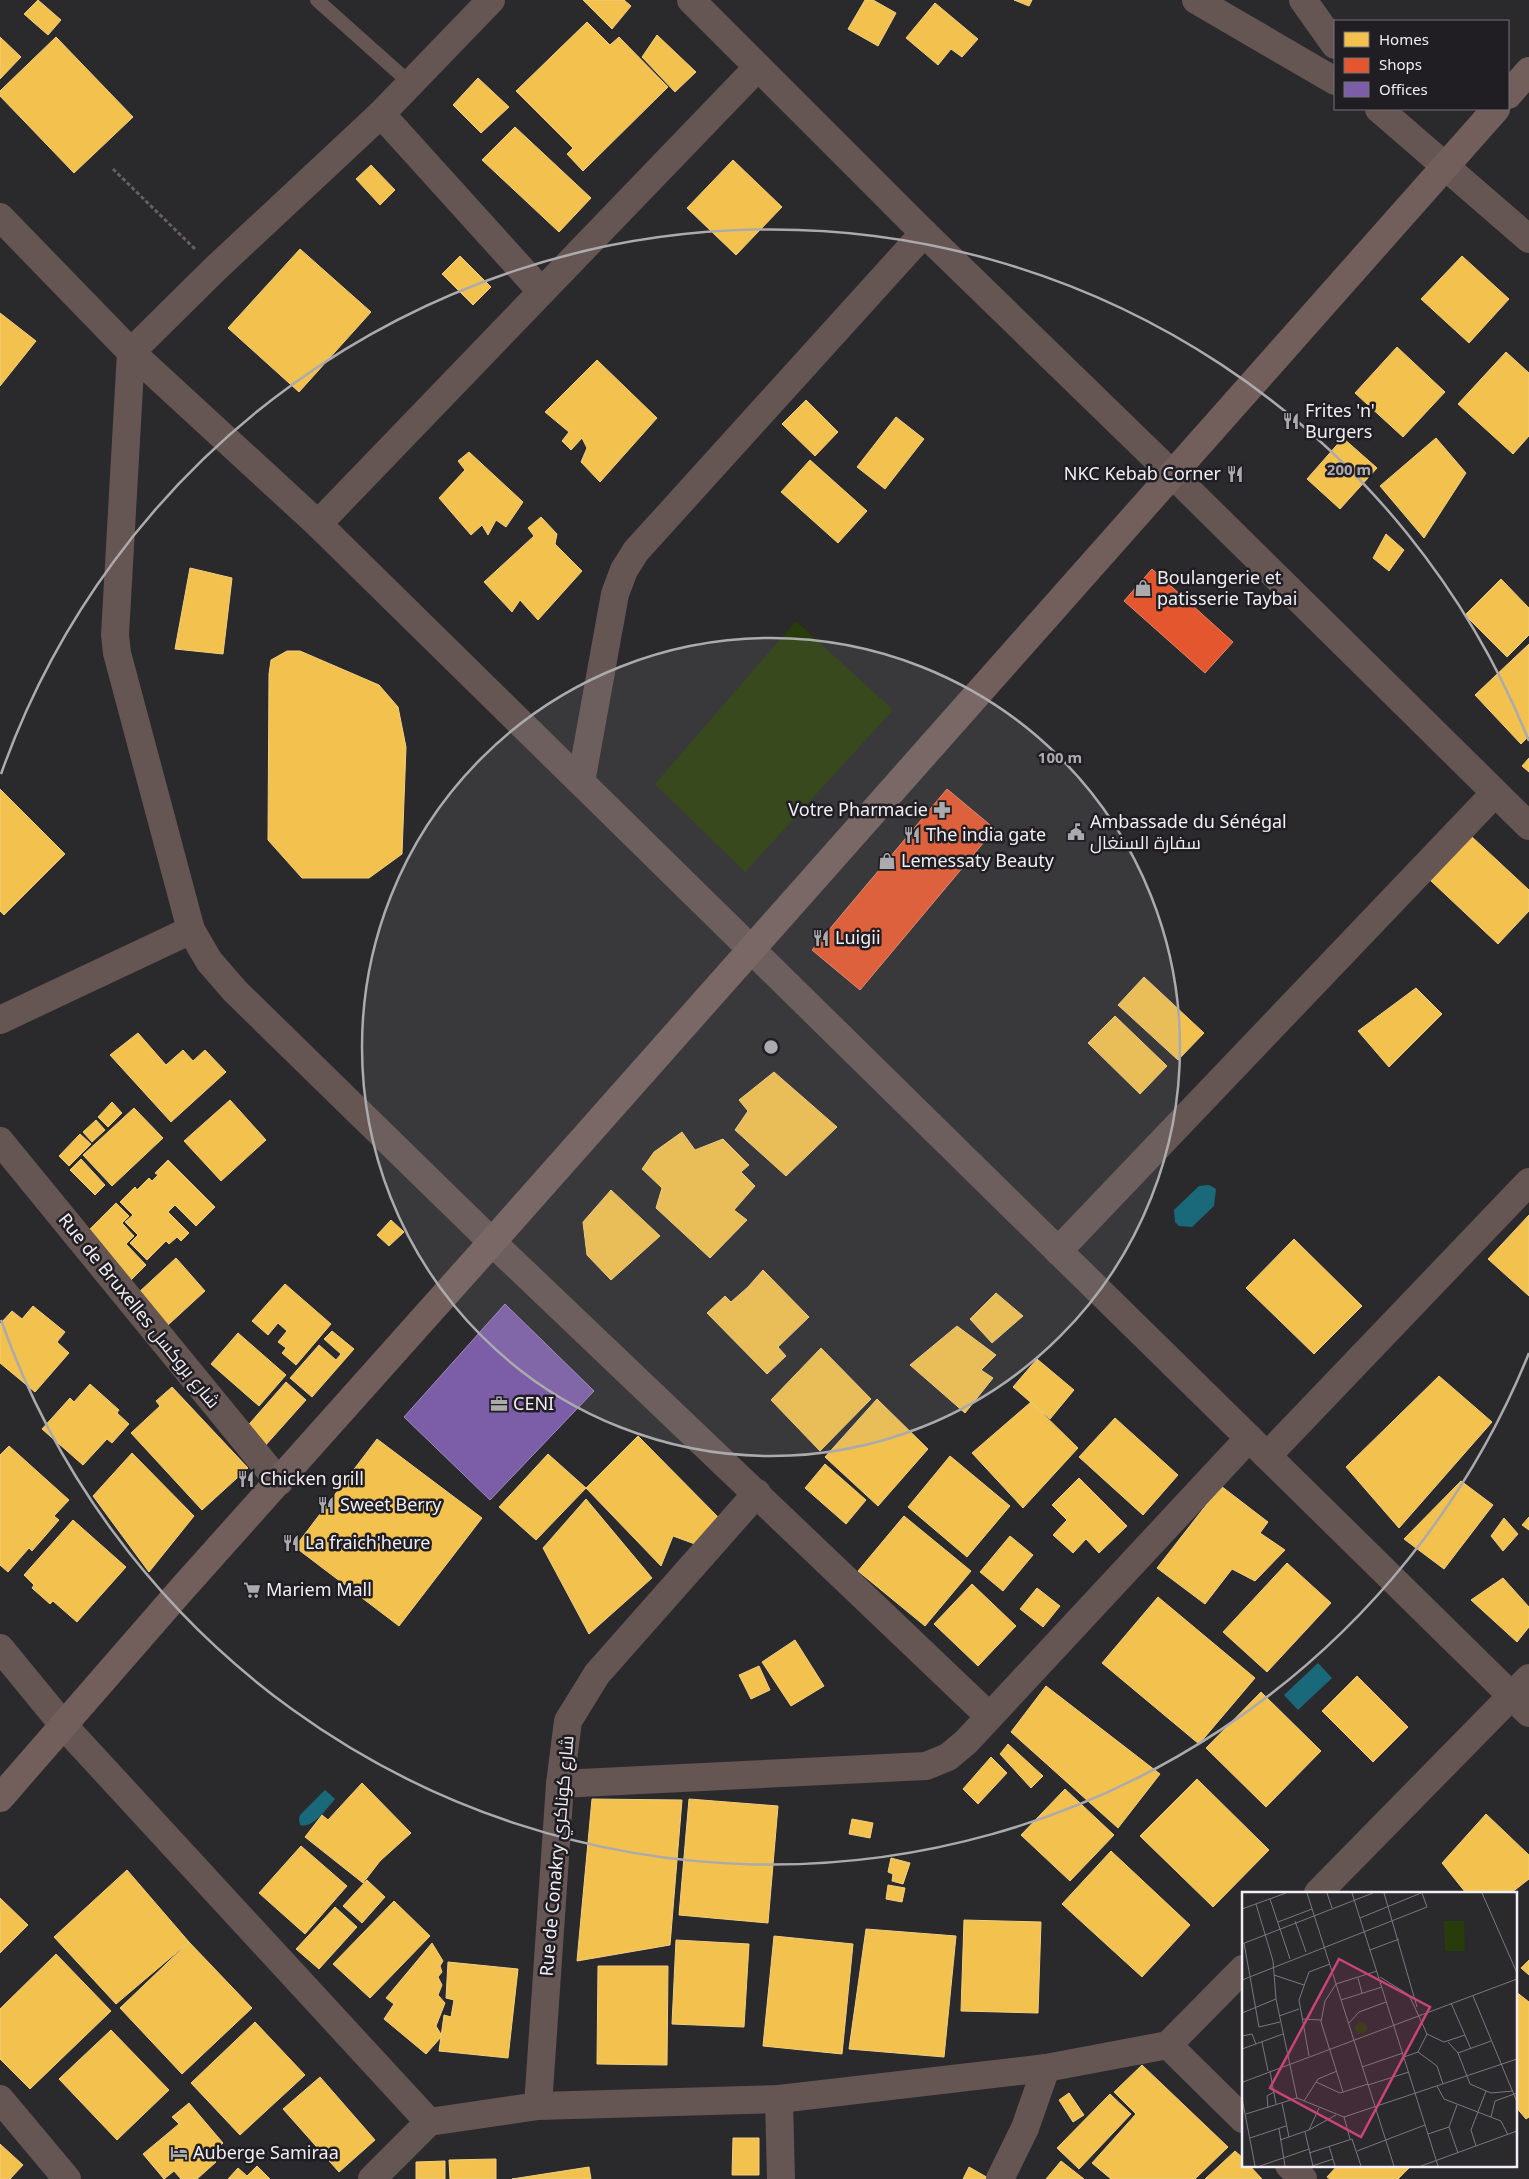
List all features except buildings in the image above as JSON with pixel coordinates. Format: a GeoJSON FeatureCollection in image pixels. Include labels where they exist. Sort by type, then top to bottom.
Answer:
{"type":"FeatureCollection","features":[{"type":"Feature","properties":{"kind":"main road"},"geometry":{"type":"LineString","coordinates":[[1509,94],[1529,71]]}},
{"type":"Feature","properties":{"kind":"main road"},"geometry":{"type":"LineString","coordinates":[[0,1798],[182,1589],[1495,110]]}},
{"type":"Feature","properties":{"kind":"street"},"geometry":{"type":"LineString","coordinates":[[491,0],[381,114],[216,268],[131,352],[115,635],[117,653],[191,930],[209,961],[235,991],[492,1242],[989,1716]]}},
{"type":"Feature","properties":{"kind":"street"},"geometry":{"type":"LineString","coordinates":[[691,0],[924,234],[1172,474],[1529,826]]}},
{"type":"Feature","properties":{"kind":"street"},"geometry":{"type":"LineString","coordinates":[[1196,0],[1334,79]]}},
{"type":"Feature","properties":{"kind":"street"},"geometry":{"type":"LineString","coordinates":[[1303,0],[1334,43]]}},
{"type":"Feature","properties":{"kind":"street"},"geometry":{"type":"LineString","coordinates":[[318,524],[758,66]]}},
{"type":"Feature","properties":{"kind":"street"},"geometry":{"type":"LineString","coordinates":[[1380,110],[1529,239]]}},
{"type":"Feature","properties":{"kind":"street"},"geometry":{"type":"LineString","coordinates":[[381,114],[541,291]]}},
{"type":"Feature","properties":{"kind":"street"},"geometry":{"type":"LineString","coordinates":[[0,217],[131,352],[318,524],[1258,1447],[1523,1696],[1319,1892]]}},
{"type":"Feature","properties":{"kind":"street"},"geometry":{"type":"LineString","coordinates":[[580,782],[616,594],[624,570],[636,551],[924,234]]}},
{"type":"Feature","properties":{"kind":"street"},"geometry":{"type":"LineString","coordinates":[[1058,1251],[1495,793]]}},
{"type":"Feature","properties":{"kind":"street"},"geometry":{"type":"LineString","coordinates":[[0,1020],[191,930]]}},
{"type":"Feature","properties":{"kind":"street","name":"Rue de Bruxelles شارع بروكسل"},"geometry":{"type":"LineString","coordinates":[[0,1141],[278,1482]]}},
{"type":"Feature","properties":{"kind":"street"},"geometry":{"type":"LineString","coordinates":[[560,1784],[926,1766],[948,1757],[966,1742],[989,1716],[1258,1447],[1529,1182]]}},
{"type":"Feature","properties":{"kind":"street","name":"Rue de Conakry شارع كوناكري"},"geometry":{"type":"LineString","coordinates":[[538,2106],[560,1784],[568,1721],[597,1674],[757,1493]]}},
{"type":"Feature","properties":{"kind":"street"},"geometry":{"type":"LineString","coordinates":[[0,1648],[64,1726],[429,2122]]}},
{"type":"Feature","properties":{"kind":"street"},"geometry":{"type":"LineString","coordinates":[[372,2179],[429,2122],[538,2106],[779,2099],[1046,2068],[1168,2045],[1242,1970]]}},
{"type":"Feature","properties":{"kind":"street"},"geometry":{"type":"LineString","coordinates":[[1168,2045],[1242,2118]]}},
{"type":"Feature","properties":{"kind":"street"},"geometry":{"type":"LineString","coordinates":[[1000,2179],[1025,2128],[1046,2068]]}},
{"type":"Feature","properties":{"kind":"street"},"geometry":{"type":"LineString","coordinates":[[0,2099],[67,2179]]}},
{"type":"Feature","properties":{"kind":"street"},"geometry":{"type":"LineString","coordinates":[[779,2099],[781,2179]]}},
{"type":"Feature","properties":{"kind":"street"},"geometry":{"type":"LineString","coordinates":[[1290,2166],[1303,2179]]}},
{"type":"Feature","properties":{"kind":"lane"},"geometry":{"type":"LineString","coordinates":[[317,0],[410,83]]}},
{"type":"Feature","properties":{"kind":"path"},"geometry":{"type":"LineString","coordinates":[[113,169],[216,268]]}},
{"type":"Feature","properties":{"kind":"green space"},"geometry":{"type":"Polygon","coordinates":[[[796,621],[893,710],[745,872],[655,784],[796,621]]]}},
{"type":"Feature","properties":{"kind":"water"},"geometry":{"type":"Polygon","coordinates":[[[1209,1185],[1216,1189],[1214,1206],[1192,1227],[1179,1226],[1175,1222],[1174,1210],[1199,1186],[1209,1185]]]}},
{"type":"Feature","properties":{"kind":"water"},"geometry":{"type":"Polygon","coordinates":[[[1318,1663],[1332,1678],[1298,1710],[1284,1695],[1318,1663]]]}},
{"type":"Feature","properties":{"kind":"water"},"geometry":{"type":"Polygon","coordinates":[[[325,1790],[335,1799],[315,1821],[310,1824],[300,1825],[300,1815],[325,1790]]]}},
{"type":"Feature","properties":{"kind":"place","name":"Frites 'n' Burgers"},"geometry":{"type":"Point","coordinates":[1291,421]}},
{"type":"Feature","properties":{"kind":"place","name":"NKC Kebab Corner"},"geometry":{"type":"Point","coordinates":[1235,474]}},
{"type":"Feature","properties":{"kind":"place","name":"Boulangerie et patisserie Taybai"},"geometry":{"type":"Point","coordinates":[1143,588]}},
{"type":"Feature","properties":{"kind":"place","name":"Votre Pharmacie"},"geometry":{"type":"Point","coordinates":[942,810]}},
{"type":"Feature","properties":{"kind":"place","name":"Ambassade du Sénégal سفارة السنغال"},"geometry":{"type":"Point","coordinates":[1076,832]}},
{"type":"Feature","properties":{"kind":"place","name":"The india gate"},"geometry":{"type":"Point","coordinates":[912,835]}},
{"type":"Feature","properties":{"kind":"place","name":"Lemessaty Beauty"},"geometry":{"type":"Point","coordinates":[887,861]}},
{"type":"Feature","properties":{"kind":"place","name":"Luigii"},"geometry":{"type":"Point","coordinates":[821,938]}},
{"type":"Feature","properties":{"kind":"place","name":"CENI"},"geometry":{"type":"Point","coordinates":[499,1404]}},
{"type":"Feature","properties":{"kind":"place","name":"Chicken grill"},"geometry":{"type":"Point","coordinates":[246,1479]}},
{"type":"Feature","properties":{"kind":"place","name":"Sweet Berry"},"geometry":{"type":"Point","coordinates":[326,1505]}},
{"type":"Feature","properties":{"kind":"place","name":"La fraich'heure"},"geometry":{"type":"Point","coordinates":[291,1543]}},
{"type":"Feature","properties":{"kind":"place","name":"Mariem Mall"},"geometry":{"type":"Point","coordinates":[252,1590]}},
{"type":"Feature","properties":{"kind":"place","name":"Auberge Samiraa"},"geometry":{"type":"Point","coordinates":[179,2153]}}]}
